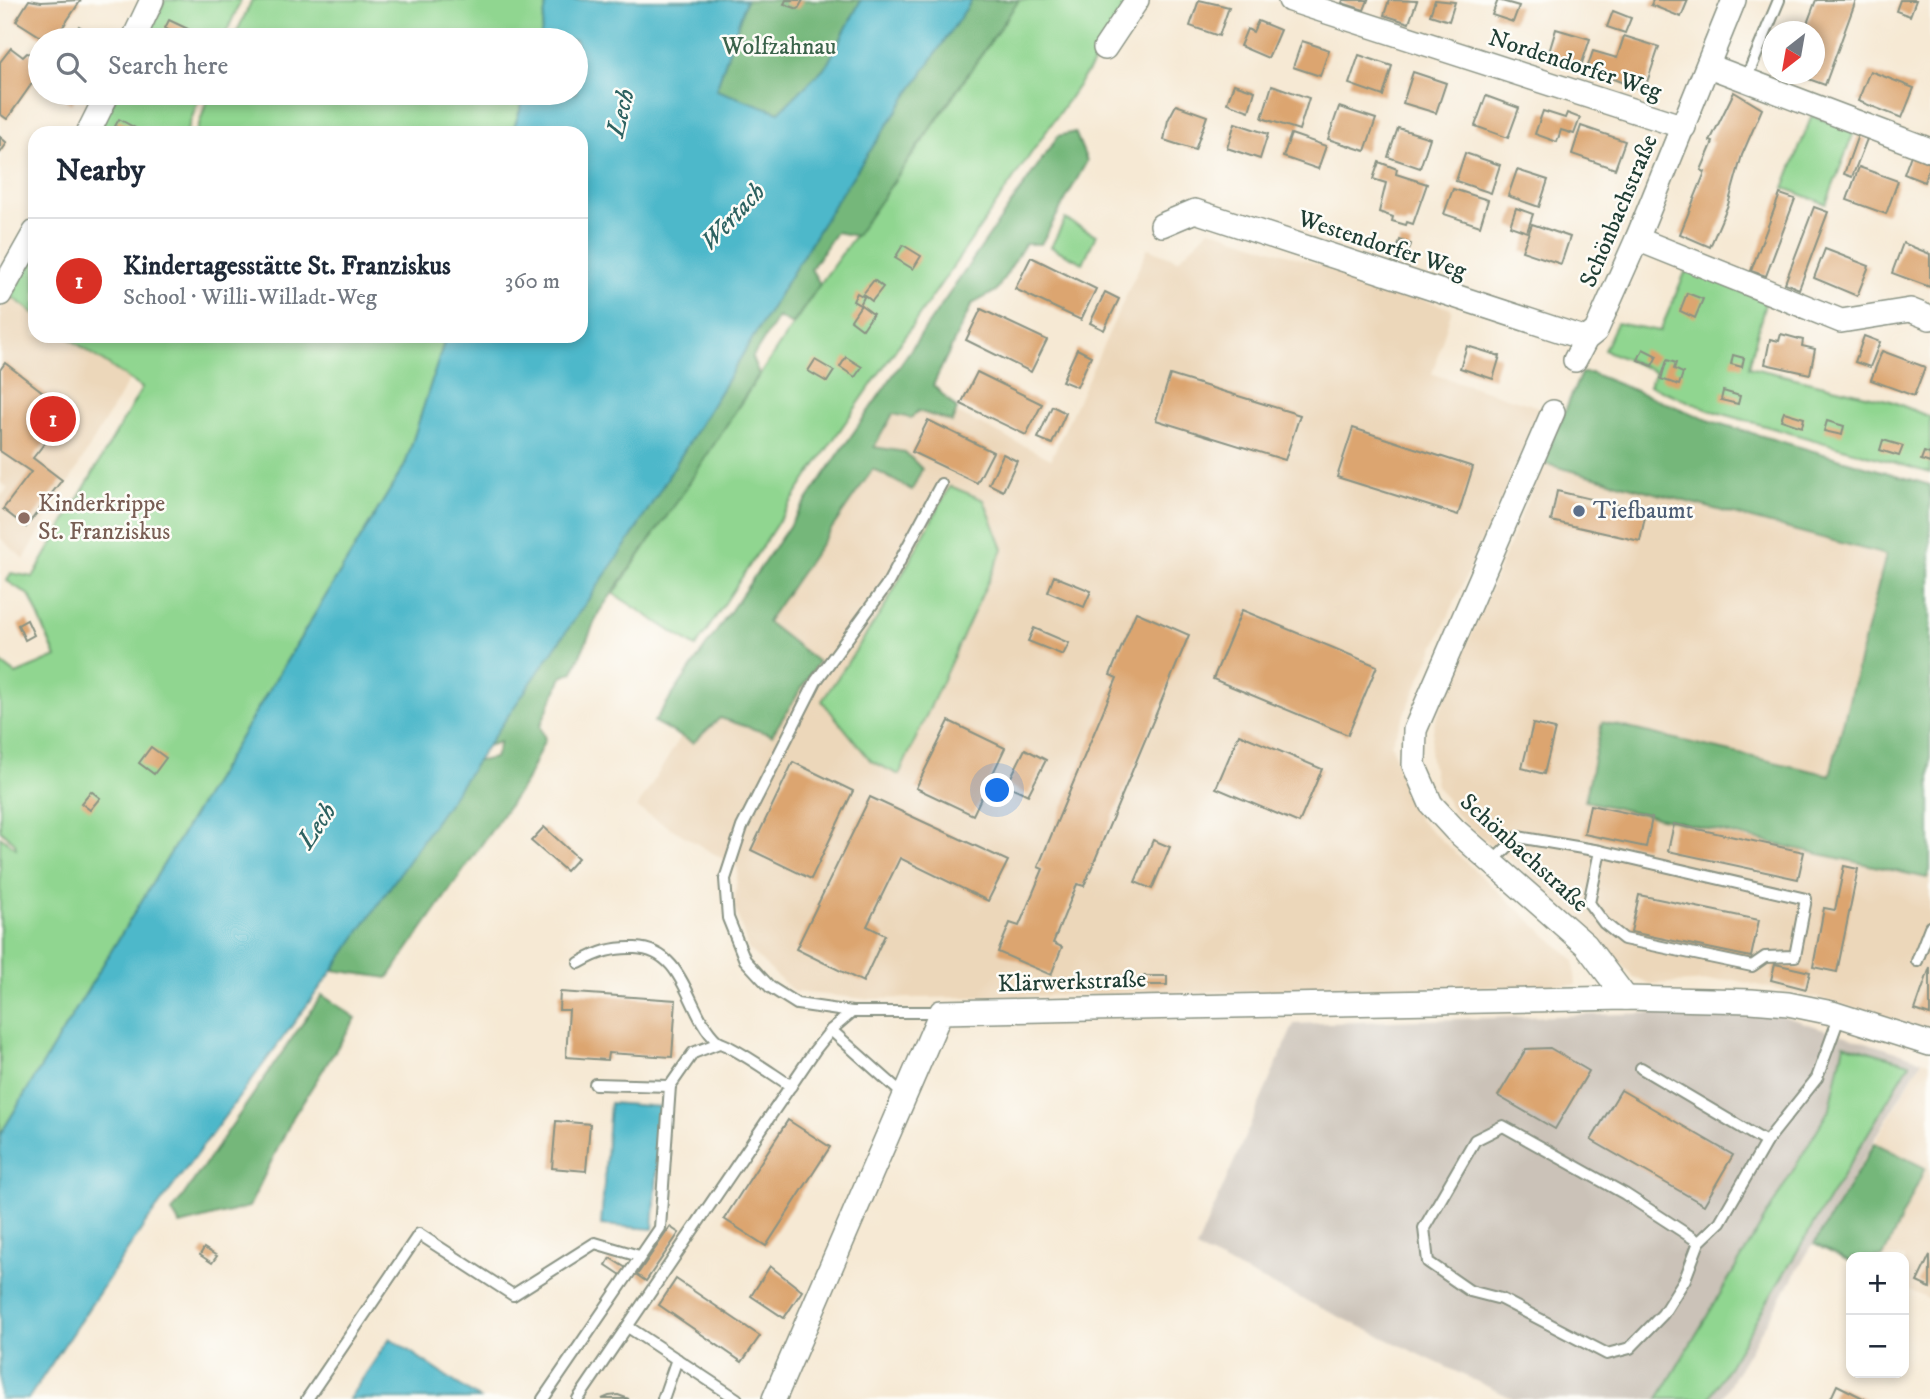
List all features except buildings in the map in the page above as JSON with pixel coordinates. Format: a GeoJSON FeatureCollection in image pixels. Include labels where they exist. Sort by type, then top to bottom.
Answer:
{"type":"FeatureCollection","features":[{"type":"Feature","properties":{"kind":"street"},"geometry":{"type":"LineString","coordinates":[[139,28],[152,0]]}},
{"type":"Feature","properties":{"kind":"street"},"geometry":{"type":"LineString","coordinates":[[1105,48],[1137,0]]}},
{"type":"Feature","properties":{"kind":"street","name":"Nordendorfer Weg"},"geometry":{"type":"LineString","coordinates":[[1290,0],[1684,127]]}},
{"type":"Feature","properties":{"kind":"street","name":"Schönbachstraße"},"geometry":{"type":"LineString","coordinates":[[1581,350],[1596,331],[1637,239],[1734,0]]}},
{"type":"Feature","properties":{"kind":"street"},"geometry":{"type":"LineString","coordinates":[[1709,66],[1930,150]]}},
{"type":"Feature","properties":{"kind":"street"},"geometry":{"type":"LineString","coordinates":[[92,126],[102,105]]}},
{"type":"Feature","properties":{"kind":"street","name":"Westendorfer Weg"},"geometry":{"type":"LineString","coordinates":[[1162,225],[1195,211],[1581,350]]}},
{"type":"Feature","properties":{"kind":"street"},"geometry":{"type":"LineString","coordinates":[[1637,239],[1841,321],[1910,310],[1930,318]]}},
{"type":"Feature","properties":{"kind":"street"},"geometry":{"type":"LineString","coordinates":[[0,294],[28,244]]}},
{"type":"Feature","properties":{"kind":"street","name":"Schönbachstraße"},"geometry":{"type":"LineString","coordinates":[[1553,412],[1415,730],[1415,765],[1431,804],[1586,945],[1626,998]]}},
{"type":"Feature","properties":{"kind":"street"},"geometry":{"type":"LineString","coordinates":[[1626,998],[1788,1004],[1840,1015],[1930,1044]]}},
{"type":"Feature","properties":{"kind":"street","name":"Klärwerkstraße"},"geometry":{"type":"LineString","coordinates":[[941,1012],[1626,998]]}},
{"type":"Feature","properties":{"kind":"street"},"geometry":{"type":"LineString","coordinates":[[774,1399],[941,1012]]}},
{"type":"Feature","properties":{"kind":"lane"},"geometry":{"type":"LineString","coordinates":[[1746,79],[1779,0]]}},
{"type":"Feature","properties":{"kind":"lane"},"geometry":{"type":"LineString","coordinates":[[941,484],[888,583],[816,681],[742,827],[725,879],[728,918],[745,960],[770,987],[797,1004],[852,1012],[941,1012]]}},
{"type":"Feature","properties":{"kind":"lane"},"geometry":{"type":"LineString","coordinates":[[1492,862],[1518,837],[1600,851],[1806,899],[1795,956],[1765,957],[1752,967],[1624,939],[1604,923],[1589,902],[1600,851]]}},
{"type":"Feature","properties":{"kind":"lane"},"geometry":{"type":"LineString","coordinates":[[1917,961],[1930,927]]}},
{"type":"Feature","properties":{"kind":"lane"},"geometry":{"type":"LineString","coordinates":[[579,963],[596,953],[619,947],[641,948],[660,954],[682,981],[705,1028],[719,1043],[791,1086]]}},
{"type":"Feature","properties":{"kind":"lane"},"geometry":{"type":"LineString","coordinates":[[578,1399],[791,1086],[831,1030],[852,1012]]}},
{"type":"Feature","properties":{"kind":"lane"},"geometry":{"type":"LineString","coordinates":[[1699,1242],[1625,1194],[1503,1126],[1475,1140],[1424,1228],[1428,1262],[1470,1291],[1502,1299],[1607,1354],[1630,1348],[1663,1314],[1685,1279],[1699,1242],[1720,1223],[1766,1142],[1817,1078],[1840,1015]]}},
{"type":"Feature","properties":{"kind":"lane"},"geometry":{"type":"LineString","coordinates":[[831,1030],[905,1096]]}},
{"type":"Feature","properties":{"kind":"lane"},"geometry":{"type":"LineString","coordinates":[[543,1399],[660,1228],[670,1086],[693,1053],[719,1043]]}},
{"type":"Feature","properties":{"kind":"lane"},"geometry":{"type":"LineString","coordinates":[[1641,1068],[1766,1142]]}},
{"type":"Feature","properties":{"kind":"lane"},"geometry":{"type":"LineString","coordinates":[[595,1083],[670,1086]]}},
{"type":"Feature","properties":{"kind":"lane"},"geometry":{"type":"LineString","coordinates":[[307,1399],[419,1234],[513,1295],[595,1243],[639,1256]]}},
{"type":"Feature","properties":{"kind":"lane"},"geometry":{"type":"LineString","coordinates":[[628,1327],[737,1399]]}},
{"type":"Feature","properties":{"kind":"lane"},"geometry":{"type":"LineString","coordinates":[[663,1399],[677,1359]]}},
{"type":"Feature","properties":{"kind":"shaded area"},"geometry":{"type":"Polygon","coordinates":[[[1210,229],[1452,309],[1432,374],[1542,408],[1391,744],[1419,820],[1574,960],[1576,985],[866,999],[794,992],[748,949],[734,904],[738,868],[637,808],[898,384],[1051,459],[1148,248],[1178,260],[1210,229]]]}},
{"type":"Feature","properties":{"kind":"shaded area"},"geometry":{"type":"Polygon","coordinates":[[[11,296],[28,309],[28,343],[76,343],[129,380],[24,559],[0,538],[0,498],[8,488],[0,482],[0,310],[11,296]]]}},
{"type":"Feature","properties":{"kind":"shaded area"},"geometry":{"type":"Polygon","coordinates":[[[1543,463],[1886,554],[1830,775],[1602,722],[1585,801],[1927,878],[1930,870],[1930,1032],[1835,1002],[1734,980],[1649,984],[1634,978],[1610,951],[1456,814],[1436,785],[1430,754],[1434,724],[1543,463]]]}},
{"type":"Feature","properties":{"kind":"shaded area"},"geometry":{"type":"Polygon","coordinates":[[[1752,1010],[1783,1016],[1922,1060],[1721,1399],[1514,1399],[1196,1249],[1294,1024],[1752,1010]]]}},
{"type":"Feature","properties":{"kind":"shaded area"},"geometry":{"type":"Polygon","coordinates":[[[1922,1060],[1930,1062],[1930,1300],[1909,1290],[1909,1252],[1885,1252],[1925,1169],[1875,1143],[1922,1060]]]}},
{"type":"Feature","properties":{"kind":"green space"},"geometry":{"type":"Polygon","coordinates":[[[165,0],[241,0],[228,28],[152,28],[165,0]]]}},
{"type":"Feature","properties":{"kind":"green space"},"geometry":{"type":"Polygon","coordinates":[[[252,0],[547,0],[542,28],[239,28],[252,0]]]}},
{"type":"Feature","properties":{"kind":"green space","name":"Wolfzahnau"},"geometry":{"type":"Polygon","coordinates":[[[746,0],[861,0],[827,65],[779,113],[716,90],[746,0]]]}},
{"type":"Feature","properties":{"kind":"green space"},"geometry":{"type":"Polygon","coordinates":[[[972,0],[1019,0],[856,236],[836,232],[811,269],[820,284],[792,325],[778,317],[752,358],[759,374],[679,499],[599,612],[573,672],[562,677],[540,726],[545,739],[526,781],[388,978],[333,970],[474,762],[495,758],[500,742],[484,747],[632,536],[838,198],[972,0]]]}},
{"type":"Feature","properties":{"kind":"green space"},"geometry":{"type":"Polygon","coordinates":[[[1019,0],[1137,0],[807,478],[696,647],[614,594],[820,284],[925,138],[1019,0]]]}},
{"type":"Feature","properties":{"kind":"green space"},"geometry":{"type":"Polygon","coordinates":[[[111,105],[196,105],[189,126],[100,126],[111,105]]]}},
{"type":"Feature","properties":{"kind":"green space"},"geometry":{"type":"Polygon","coordinates":[[[206,105],[522,105],[514,126],[198,126],[206,105]]]}},
{"type":"Feature","properties":{"kind":"green space"},"geometry":{"type":"Polygon","coordinates":[[[1812,115],[1854,132],[1826,204],[1784,188],[1812,115]]]}},
{"type":"Feature","properties":{"kind":"green space"},"geometry":{"type":"Polygon","coordinates":[[[1075,132],[1087,161],[1041,244],[1025,244],[996,291],[972,304],[933,385],[957,409],[952,422],[918,411],[911,418],[893,414],[874,447],[905,452],[922,469],[912,490],[873,469],[767,622],[818,662],[772,735],[720,718],[693,743],[654,722],[1058,136],[1075,132]]]}},
{"type":"Feature","properties":{"kind":"green space"},"geometry":{"type":"Polygon","coordinates":[[[1065,219],[1096,235],[1083,263],[1051,247],[1065,219]]]}},
{"type":"Feature","properties":{"kind":"green space"},"geometry":{"type":"Polygon","coordinates":[[[28,263],[28,309],[11,296],[28,263]]]}},
{"type":"Feature","properties":{"kind":"green space"},"geometry":{"type":"Polygon","coordinates":[[[1687,268],[1766,299],[1749,367],[1891,401],[1930,417],[1930,473],[1709,410],[1649,385],[1656,372],[1604,350],[1617,323],[1660,331],[1687,268]]]}},
{"type":"Feature","properties":{"kind":"green space"},"geometry":{"type":"Polygon","coordinates":[[[76,343],[444,343],[405,465],[0,1135],[0,836],[16,848],[15,843],[0,830],[0,662],[16,674],[56,657],[30,596],[7,581],[11,573],[33,577],[142,388],[76,343]]]}},
{"type":"Feature","properties":{"kind":"green space"},"geometry":{"type":"Polygon","coordinates":[[[1581,373],[1591,373],[1711,421],[1930,485],[1930,870],[1927,878],[1585,801],[1602,722],[1830,775],[1886,555],[1543,463],[1581,373]]]}},
{"type":"Feature","properties":{"kind":"green space"},"geometry":{"type":"Polygon","coordinates":[[[950,486],[984,500],[1003,549],[899,775],[871,761],[822,701],[884,608],[950,486]]]}},
{"type":"Feature","properties":{"kind":"green space"},"geometry":{"type":"Polygon","coordinates":[[[322,995],[356,1018],[293,1117],[249,1207],[180,1225],[172,1212],[322,995]]]}},
{"type":"Feature","properties":{"kind":"green space"},"geometry":{"type":"Polygon","coordinates":[[[1844,1044],[1910,1063],[1709,1399],[1658,1399],[1830,1108],[1844,1044]]]}},
{"type":"Feature","properties":{"kind":"green space"},"geometry":{"type":"Polygon","coordinates":[[[1875,1143],[1925,1168],[1885,1252],[1846,1252],[1846,1260],[1814,1244],[1875,1143]]]}},
{"type":"Feature","properties":{"kind":"water"},"geometry":{"type":"Polygon","coordinates":[[[547,0],[746,0],[716,90],[779,112],[827,65],[861,0],[972,0],[838,198],[632,536],[333,970],[143,1227],[28,1399],[0,1399],[0,1135],[405,465],[444,343],[588,343],[588,126],[514,126],[522,105],[588,105],[588,28],[542,28],[547,0]]]}},
{"type":"Feature","properties":{"kind":"water"},"geometry":{"type":"Polygon","coordinates":[[[610,1103],[662,1107],[653,1229],[601,1225],[610,1103]]]}},
{"type":"Feature","properties":{"kind":"water"},"geometry":{"type":"Polygon","coordinates":[[[390,1338],[480,1399],[349,1399],[390,1338]]]}},
{"type":"Feature","properties":{"kind":"place","name":"Kindertagesstätte St. Franziskus"},"geometry":{"type":"Point","coordinates":[53,419]}},
{"type":"Feature","properties":{"kind":"place","name":"Tiefbaumt"},"geometry":{"type":"Point","coordinates":[1579,511]}},
{"type":"Feature","properties":{"kind":"place","name":"Kinderkrippe St. Franziskus"},"geometry":{"type":"Point","coordinates":[24,518]}},
{"type":"Feature","properties":{"kind":"water label","name":"Lech"},"geometry":{"type":"Point","coordinates":[621,113]}},
{"type":"Feature","properties":{"kind":"water label","name":"Wertach"},"geometry":{"type":"Point","coordinates":[733,217]}},
{"type":"Feature","properties":{"kind":"water label","name":"Lech"},"geometry":{"type":"Point","coordinates":[317,826]}}]}
